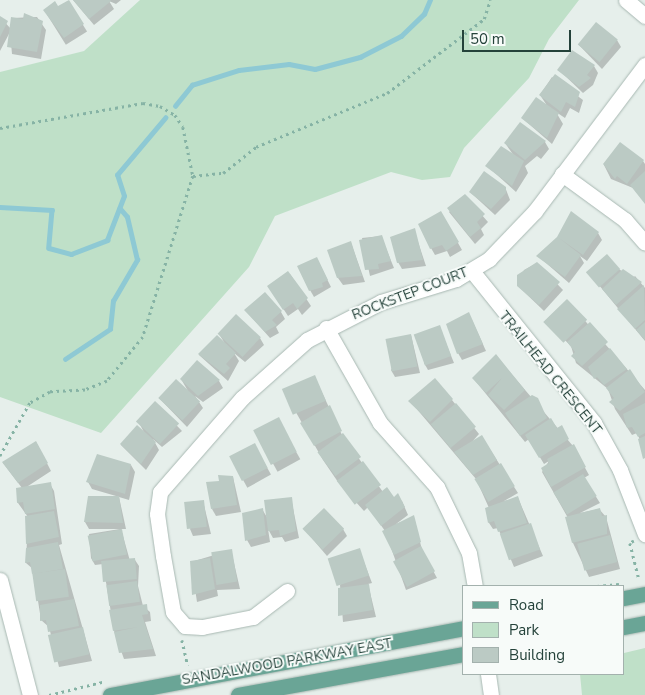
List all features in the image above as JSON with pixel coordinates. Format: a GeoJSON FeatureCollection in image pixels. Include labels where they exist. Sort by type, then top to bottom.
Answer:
{"type":"FeatureCollection","features":[{"type":"Feature","properties":{"kind":"main road"},"geometry":{"type":"LineString","coordinates":[[625,597],[642,587]]}},
{"type":"Feature","properties":{"kind":"main road"},"geometry":{"type":"LineString","coordinates":[[625,627],[645,623]]}},
{"type":"Feature","properties":{"kind":"main road","name":"SANDALWOOD PARKWAY EAST"},"geometry":{"type":"LineString","coordinates":[[110,695],[462,628]]}},
{"type":"Feature","properties":{"kind":"main road","name":"SANDALWOOD PARKWAY EAST"},"geometry":{"type":"LineString","coordinates":[[238,695],[462,654]]}},
{"type":"Feature","properties":{"kind":"street"},"geometry":{"type":"LineString","coordinates":[[626,0],[645,16]]}},
{"type":"Feature","properties":{"kind":"street","name":"ROCKSTEP COURT"},"geometry":{"type":"LineString","coordinates":[[183,623],[173,612],[163,556],[157,514],[160,492],[242,398],[326,328],[381,302],[472,271],[505,243],[562,174],[645,65]]}},
{"type":"Feature","properties":{"kind":"street"},"geometry":{"type":"LineString","coordinates":[[562,174],[625,220],[645,243]]}},
{"type":"Feature","properties":{"kind":"street","name":"TRAILHEAD CRESCENT"},"geometry":{"type":"LineString","coordinates":[[472,271],[594,423],[620,470],[641,537]]}},
{"type":"Feature","properties":{"kind":"street"},"geometry":{"type":"LineString","coordinates":[[326,328],[380,423],[437,487],[469,553],[475,585]]}},
{"type":"Feature","properties":{"kind":"street"},"geometry":{"type":"LineString","coordinates":[[0,580],[30,695]]}},
{"type":"Feature","properties":{"kind":"street"},"geometry":{"type":"LineString","coordinates":[[183,623],[202,627],[253,617],[287,590]]}},
{"type":"Feature","properties":{"kind":"street"},"geometry":{"type":"LineString","coordinates":[[488,675],[491,695]]}},
{"type":"Feature","properties":{"kind":"path"},"geometry":{"type":"LineString","coordinates":[[193,176],[223,174],[256,147],[387,94],[484,19],[490,0]]}},
{"type":"Feature","properties":{"kind":"path"},"geometry":{"type":"LineString","coordinates":[[0,128],[143,103],[176,115],[182,127],[193,176],[143,336],[106,381],[85,390],[50,392],[30,403],[0,456]]}},
{"type":"Feature","properties":{"kind":"path"},"geometry":{"type":"LineString","coordinates":[[641,537],[630,543],[642,587]]}},
{"type":"Feature","properties":{"kind":"path"},"geometry":{"type":"LineString","coordinates":[[183,623],[174,634],[183,640],[188,665]]}},
{"type":"Feature","properties":{"kind":"green space"},"geometry":{"type":"Polygon","coordinates":[[[140,0],[579,0],[549,39],[529,78],[464,148],[450,177],[422,180],[391,172],[275,216],[249,267],[101,433],[0,397],[0,72],[84,51],[140,0]]]}},
{"type":"Feature","properties":{"kind":"green space"},"geometry":{"type":"Polygon","coordinates":[[[645,648],[645,695],[582,695],[580,675],[625,675],[625,653],[645,648]]]}},
{"type":"Feature","properties":{"kind":"building"},"geometry":{"type":"Polygon","coordinates":[[[69,0],[84,24],[64,38],[43,10],[55,1],[58,6],[69,0]]]}},
{"type":"Feature","properties":{"kind":"building"},"geometry":{"type":"Polygon","coordinates":[[[73,0],[110,0],[111,1],[89,19],[73,0]]]}},
{"type":"Feature","properties":{"kind":"building"},"geometry":{"type":"Polygon","coordinates":[[[24,13],[43,21],[37,52],[7,47],[11,17],[23,19],[24,13]]]}},
{"type":"Feature","properties":{"kind":"building"},"geometry":{"type":"Polygon","coordinates":[[[0,16],[8,21],[0,37],[0,16]]]}},
{"type":"Feature","properties":{"kind":"building"},"geometry":{"type":"Polygon","coordinates":[[[596,22],[618,40],[600,62],[578,45],[596,22]]]}},
{"type":"Feature","properties":{"kind":"building"},"geometry":{"type":"Polygon","coordinates":[[[572,50],[595,65],[587,75],[591,78],[579,87],[557,70],[572,50]]]}},
{"type":"Feature","properties":{"kind":"building"},"geometry":{"type":"Polygon","coordinates":[[[555,74],[580,92],[575,107],[566,102],[561,112],[539,95],[555,74]]]}},
{"type":"Feature","properties":{"kind":"building"},"geometry":{"type":"Polygon","coordinates":[[[536,97],[559,113],[547,138],[521,118],[536,97]]]}},
{"type":"Feature","properties":{"kind":"building"},"geometry":{"type":"Polygon","coordinates":[[[520,122],[546,141],[525,160],[504,143],[520,122]]]}},
{"type":"Feature","properties":{"kind":"building"},"geometry":{"type":"Polygon","coordinates":[[[620,142],[644,160],[627,184],[617,176],[615,179],[603,164],[620,142]]]}},
{"type":"Feature","properties":{"kind":"building"},"geometry":{"type":"Polygon","coordinates":[[[501,146],[524,161],[512,186],[485,166],[501,146]]]}},
{"type":"Feature","properties":{"kind":"building"},"geometry":{"type":"Polygon","coordinates":[[[484,171],[506,187],[506,193],[491,209],[469,192],[484,171]]]}},
{"type":"Feature","properties":{"kind":"building"},"geometry":{"type":"Polygon","coordinates":[[[645,171],[645,204],[630,185],[645,171]]]}},
{"type":"Feature","properties":{"kind":"building"},"geometry":{"type":"Polygon","coordinates":[[[465,194],[485,214],[477,222],[481,228],[470,237],[447,208],[465,194]]]}},
{"type":"Feature","properties":{"kind":"building"},"geometry":{"type":"Polygon","coordinates":[[[441,211],[459,242],[446,251],[442,245],[430,249],[418,224],[441,211]]]}},
{"type":"Feature","properties":{"kind":"building"},"geometry":{"type":"Polygon","coordinates":[[[571,211],[599,232],[583,255],[559,238],[581,255],[565,277],[536,256],[557,237],[571,211]]]}},
{"type":"Feature","properties":{"kind":"building"},"geometry":{"type":"Polygon","coordinates":[[[415,228],[423,260],[397,263],[390,237],[415,228]]]}},
{"type":"Feature","properties":{"kind":"building"},"geometry":{"type":"Polygon","coordinates":[[[382,235],[391,261],[378,264],[379,269],[365,270],[359,240],[382,235]]]}},
{"type":"Feature","properties":{"kind":"building"},"geometry":{"type":"Polygon","coordinates":[[[351,241],[362,276],[337,278],[327,250],[351,241]]]}},
{"type":"Feature","properties":{"kind":"building"},"geometry":{"type":"Polygon","coordinates":[[[607,254],[620,269],[599,287],[586,272],[607,254]]]}},
{"type":"Feature","properties":{"kind":"building"},"geometry":{"type":"Polygon","coordinates":[[[317,257],[328,280],[322,283],[323,287],[309,291],[297,266],[317,257]]]}},
{"type":"Feature","properties":{"kind":"building"},"geometry":{"type":"Polygon","coordinates":[[[537,262],[560,282],[539,305],[517,286],[517,275],[537,262]]]}},
{"type":"Feature","properties":{"kind":"building"},"geometry":{"type":"Polygon","coordinates":[[[623,269],[642,282],[616,305],[602,289],[623,269]]]}},
{"type":"Feature","properties":{"kind":"building"},"geometry":{"type":"Polygon","coordinates":[[[288,271],[308,298],[297,309],[293,303],[283,310],[267,286],[288,271]]]}},
{"type":"Feature","properties":{"kind":"building"},"geometry":{"type":"Polygon","coordinates":[[[644,285],[645,320],[635,329],[617,309],[644,285]]]}},
{"type":"Feature","properties":{"kind":"building"},"geometry":{"type":"Polygon","coordinates":[[[265,292],[282,311],[272,320],[277,325],[265,332],[244,310],[265,292]]]}},
{"type":"Feature","properties":{"kind":"building"},"geometry":{"type":"Polygon","coordinates":[[[567,299],[587,320],[563,343],[543,322],[567,299]]]}},
{"type":"Feature","properties":{"kind":"building"},"geometry":{"type":"Polygon","coordinates":[[[469,312],[483,344],[457,354],[446,324],[469,312]]]}},
{"type":"Feature","properties":{"kind":"building"},"geometry":{"type":"Polygon","coordinates":[[[236,314],[261,337],[242,357],[218,334],[236,314]]]}},
{"type":"Feature","properties":{"kind":"building"},"geometry":{"type":"Polygon","coordinates":[[[590,322],[608,342],[582,366],[571,356],[575,352],[567,342],[590,322]]]}},
{"type":"Feature","properties":{"kind":"building"},"geometry":{"type":"Polygon","coordinates":[[[645,322],[645,340],[636,330],[645,322]]]}},
{"type":"Feature","properties":{"kind":"building"},"geometry":{"type":"Polygon","coordinates":[[[440,325],[451,356],[425,366],[414,335],[440,325]]]}},
{"type":"Feature","properties":{"kind":"building"},"geometry":{"type":"Polygon","coordinates":[[[411,334],[417,366],[392,371],[385,339],[411,334]]]}},
{"type":"Feature","properties":{"kind":"building"},"geometry":{"type":"Polygon","coordinates":[[[217,335],[236,353],[226,364],[230,368],[224,374],[198,354],[217,335]]]}},
{"type":"Feature","properties":{"kind":"building"},"geometry":{"type":"Polygon","coordinates":[[[610,348],[627,369],[604,385],[597,377],[594,379],[588,367],[610,348]]]}},
{"type":"Feature","properties":{"kind":"building"},"geometry":{"type":"Polygon","coordinates":[[[496,354],[525,390],[504,410],[488,395],[502,378],[486,393],[472,378],[496,354]]]}},
{"type":"Feature","properties":{"kind":"building"},"geometry":{"type":"Polygon","coordinates":[[[197,360],[220,380],[198,396],[180,379],[197,360]]]}},
{"type":"Feature","properties":{"kind":"building"},"geometry":{"type":"Polygon","coordinates":[[[630,369],[645,392],[620,411],[609,402],[614,398],[606,388],[630,369]]]}},
{"type":"Feature","properties":{"kind":"building"},"geometry":{"type":"Polygon","coordinates":[[[315,375],[326,401],[293,415],[282,389],[315,375]]]}},
{"type":"Feature","properties":{"kind":"building"},"geometry":{"type":"Polygon","coordinates":[[[435,378],[453,399],[430,422],[408,401],[435,378]]]}},
{"type":"Feature","properties":{"kind":"building"},"geometry":{"type":"Polygon","coordinates":[[[176,379],[200,402],[182,421],[158,398],[176,379]]]}},
{"type":"Feature","properties":{"kind":"building"},"geometry":{"type":"Polygon","coordinates":[[[532,395],[538,398],[547,418],[520,436],[505,413],[532,395]]]}},
{"type":"Feature","properties":{"kind":"building"},"geometry":{"type":"Polygon","coordinates":[[[155,401],[179,424],[160,444],[136,421],[155,401]]]}},
{"type":"Feature","properties":{"kind":"building"},"geometry":{"type":"Polygon","coordinates":[[[456,403],[476,427],[451,448],[431,424],[456,403]]]}},
{"type":"Feature","properties":{"kind":"building"},"geometry":{"type":"Polygon","coordinates":[[[645,403],[645,433],[638,437],[632,427],[627,428],[623,414],[645,403]]]}},
{"type":"Feature","properties":{"kind":"building"},"geometry":{"type":"Polygon","coordinates":[[[330,405],[342,431],[314,446],[300,423],[330,405]]]}},
{"type":"Feature","properties":{"kind":"building"},"geometry":{"type":"Polygon","coordinates":[[[279,417],[297,452],[271,465],[253,430],[279,417]]]}},
{"type":"Feature","properties":{"kind":"building"},"geometry":{"type":"Polygon","coordinates":[[[551,418],[557,428],[562,425],[569,439],[539,458],[525,435],[551,418]]]}},
{"type":"Feature","properties":{"kind":"building"},"geometry":{"type":"Polygon","coordinates":[[[137,425],[156,442],[141,464],[120,444],[137,425]]]}},
{"type":"Feature","properties":{"kind":"building"},"geometry":{"type":"Polygon","coordinates":[[[343,433],[361,457],[335,476],[317,452],[343,433]]]}},
{"type":"Feature","properties":{"kind":"building"},"geometry":{"type":"Polygon","coordinates":[[[482,435],[497,460],[473,475],[454,452],[482,435]]]}},
{"type":"Feature","properties":{"kind":"building"},"geometry":{"type":"Polygon","coordinates":[[[645,436],[645,458],[643,459],[638,439],[645,436]]]}},
{"type":"Feature","properties":{"kind":"building"},"geometry":{"type":"Polygon","coordinates":[[[36,441],[48,463],[18,483],[2,462],[36,441]]]}},
{"type":"Feature","properties":{"kind":"building"},"geometry":{"type":"Polygon","coordinates":[[[255,443],[268,468],[242,481],[229,456],[255,443]]]}},
{"type":"Feature","properties":{"kind":"building"},"geometry":{"type":"Polygon","coordinates":[[[574,444],[586,467],[551,487],[541,468],[549,463],[547,459],[574,444]]]}},
{"type":"Feature","properties":{"kind":"building"},"geometry":{"type":"Polygon","coordinates":[[[97,454],[131,464],[125,494],[86,482],[97,454]]]}},
{"type":"Feature","properties":{"kind":"building"},"geometry":{"type":"Polygon","coordinates":[[[363,461],[381,485],[355,505],[337,481],[363,461]]]}},
{"type":"Feature","properties":{"kind":"building"},"geometry":{"type":"Polygon","coordinates":[[[501,463],[515,486],[488,502],[474,479],[501,463]]]}},
{"type":"Feature","properties":{"kind":"building"},"geometry":{"type":"Polygon","coordinates":[[[583,474],[597,496],[567,515],[553,493],[583,474]]]}},
{"type":"Feature","properties":{"kind":"building"},"geometry":{"type":"Polygon","coordinates":[[[218,475],[233,476],[237,505],[211,509],[206,482],[219,481],[218,475]]]}},
{"type":"Feature","properties":{"kind":"building"},"geometry":{"type":"Polygon","coordinates":[[[51,482],[55,509],[25,514],[23,502],[17,503],[16,488],[51,482]]]}},
{"type":"Feature","properties":{"kind":"building"},"geometry":{"type":"Polygon","coordinates":[[[387,487],[394,497],[398,493],[405,507],[381,526],[365,505],[387,487]]]}},
{"type":"Feature","properties":{"kind":"building"},"geometry":{"type":"Polygon","coordinates":[[[88,496],[119,496],[123,523],[84,522],[88,496]]]}},
{"type":"Feature","properties":{"kind":"building"},"geometry":{"type":"Polygon","coordinates":[[[518,496],[527,523],[498,532],[494,521],[488,523],[485,508],[518,496]]]}},
{"type":"Feature","properties":{"kind":"building"},"geometry":{"type":"Polygon","coordinates":[[[292,497],[296,531],[280,536],[279,530],[268,531],[264,500],[292,497]]]}},
{"type":"Feature","properties":{"kind":"building"},"geometry":{"type":"Polygon","coordinates":[[[204,500],[207,527],[187,529],[184,502],[204,500]]]}},
{"type":"Feature","properties":{"kind":"building"},"geometry":{"type":"Polygon","coordinates":[[[263,508],[266,535],[245,541],[242,513],[263,508]]]}},
{"type":"Feature","properties":{"kind":"building"},"geometry":{"type":"Polygon","coordinates":[[[324,508],[344,529],[323,550],[302,529],[324,508]]]}},
{"type":"Feature","properties":{"kind":"building"},"geometry":{"type":"Polygon","coordinates":[[[600,508],[602,516],[607,515],[607,534],[572,543],[565,517],[600,508]]]}},
{"type":"Feature","properties":{"kind":"building"},"geometry":{"type":"Polygon","coordinates":[[[54,511],[59,537],[26,544],[25,516],[54,511]]]}},
{"type":"Feature","properties":{"kind":"building"},"geometry":{"type":"Polygon","coordinates":[[[414,515],[421,542],[394,555],[382,531],[414,515]]]}},
{"type":"Feature","properties":{"kind":"building"},"geometry":{"type":"Polygon","coordinates":[[[531,523],[540,549],[509,560],[500,534],[531,523]]]}},
{"type":"Feature","properties":{"kind":"building"},"geometry":{"type":"Polygon","coordinates":[[[122,529],[127,555],[93,561],[88,536],[122,529]]]}},
{"type":"Feature","properties":{"kind":"building"},"geometry":{"type":"Polygon","coordinates":[[[610,535],[617,562],[584,571],[577,544],[610,535]]]}},
{"type":"Feature","properties":{"kind":"building"},"geometry":{"type":"Polygon","coordinates":[[[58,542],[63,569],[32,574],[30,562],[25,563],[26,548],[58,542]]]}},
{"type":"Feature","properties":{"kind":"building"},"geometry":{"type":"Polygon","coordinates":[[[421,546],[435,571],[407,587],[393,562],[421,546]]]}},
{"type":"Feature","properties":{"kind":"building"},"geometry":{"type":"Polygon","coordinates":[[[360,548],[369,576],[337,586],[328,559],[360,548]]]}},
{"type":"Feature","properties":{"kind":"building"},"geometry":{"type":"Polygon","coordinates":[[[232,549],[237,582],[216,585],[211,552],[232,549]]]}},
{"type":"Feature","properties":{"kind":"building"},"geometry":{"type":"Polygon","coordinates":[[[135,558],[137,579],[103,582],[101,561],[135,558]]]}},
{"type":"Feature","properties":{"kind":"building"},"geometry":{"type":"Polygon","coordinates":[[[210,558],[215,589],[192,595],[190,561],[210,558]]]}},
{"type":"Feature","properties":{"kind":"building"},"geometry":{"type":"Polygon","coordinates":[[[65,569],[69,597],[36,601],[32,574],[65,569]]]}},
{"type":"Feature","properties":{"kind":"building"},"geometry":{"type":"Polygon","coordinates":[[[137,581],[140,602],[109,606],[106,585],[137,581]]]}},
{"type":"Feature","properties":{"kind":"building"},"geometry":{"type":"Polygon","coordinates":[[[369,584],[373,610],[338,616],[338,588],[369,584]]]}},
{"type":"Feature","properties":{"kind":"building"},"geometry":{"type":"Polygon","coordinates":[[[74,599],[79,626],[48,632],[46,620],[40,621],[40,605],[74,599]]]}},
{"type":"Feature","properties":{"kind":"building"},"geometry":{"type":"Polygon","coordinates":[[[147,604],[148,614],[142,615],[153,649],[119,653],[114,632],[138,627],[113,631],[109,610],[147,604]]]}},
{"type":"Feature","properties":{"kind":"building"},"geometry":{"type":"Polygon","coordinates":[[[83,627],[89,654],[54,662],[48,635],[83,627]]]}},
{"type":"Feature","properties":{"kind":"waterway"},"geometry":{"type":"LineString","coordinates":[[175,106],[192,85],[239,70],[289,64],[315,69],[360,57],[401,36],[424,14],[430,0]]}},
{"type":"Feature","properties":{"kind":"waterway"},"geometry":{"type":"LineString","coordinates":[[0,207],[52,210],[49,248],[71,254],[107,240],[124,196],[117,175],[165,118]]}},
{"type":"Feature","properties":{"kind":"waterway"},"geometry":{"type":"LineString","coordinates":[[65,359],[110,329],[113,301],[137,260],[127,217],[120,209]]}}]}
